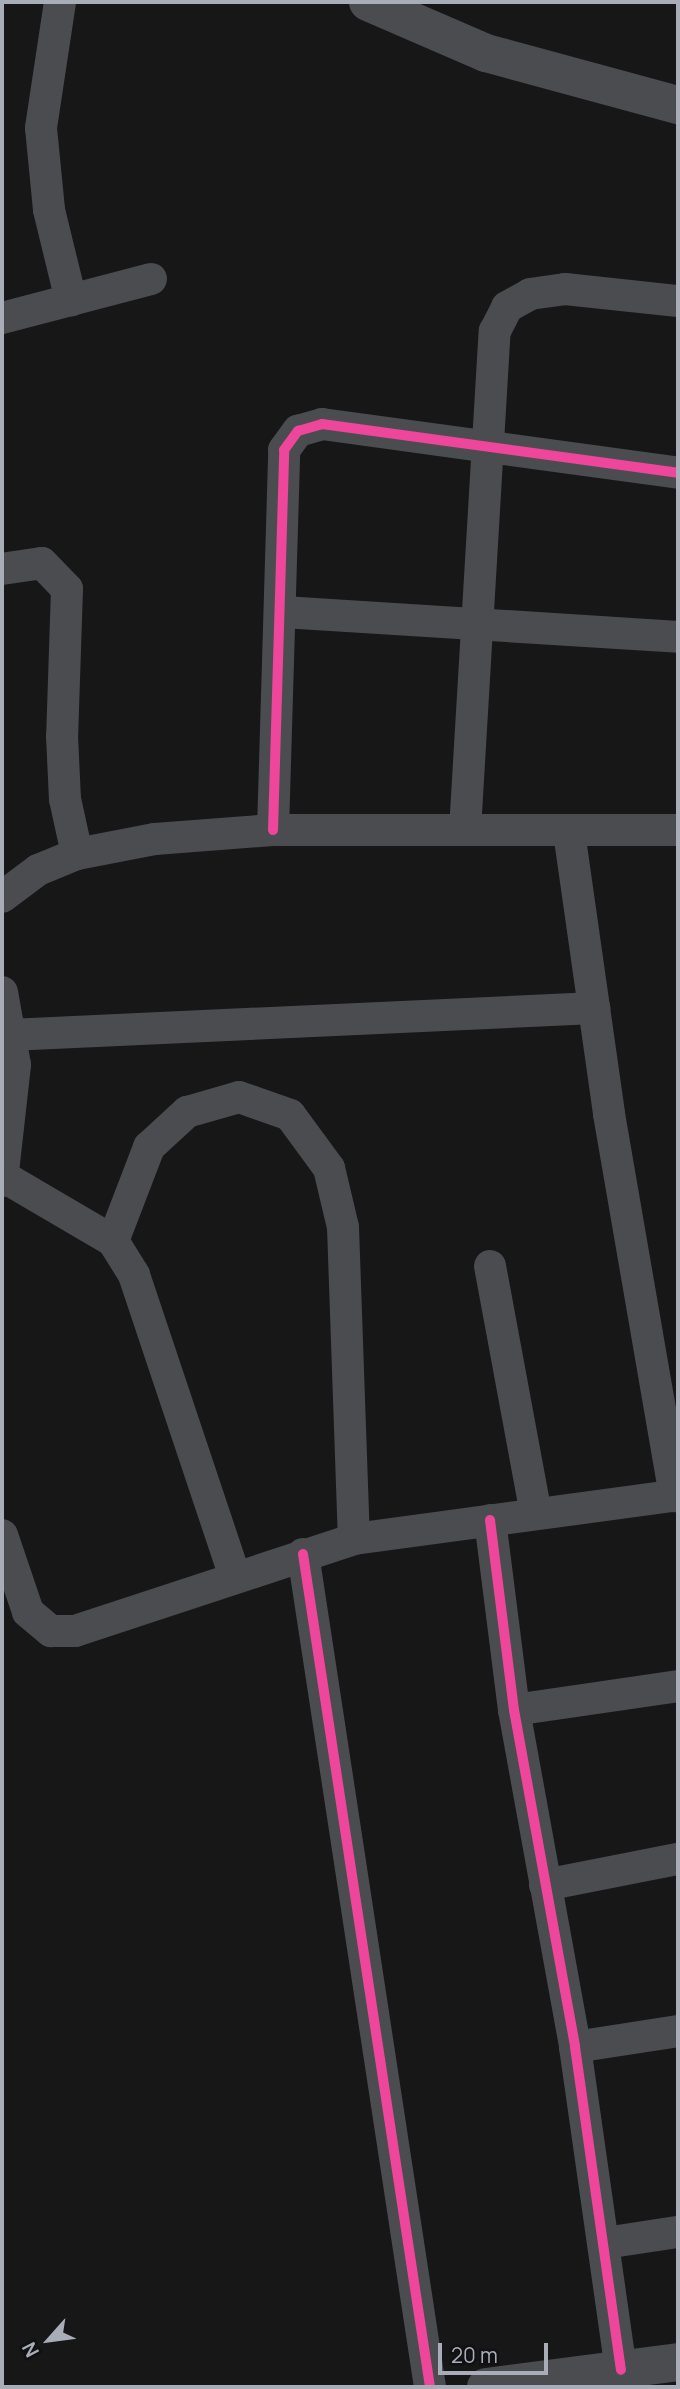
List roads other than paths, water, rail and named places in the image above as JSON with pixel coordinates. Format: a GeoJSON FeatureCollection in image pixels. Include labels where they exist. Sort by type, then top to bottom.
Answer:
{"type":"FeatureCollection","features":[{"type":"Feature","properties":{"kind":"street"},"geometry":{"type":"LineString","coordinates":[[60,2],[41,128],[48,210],[71,300]]}},
{"type":"Feature","properties":{"kind":"street"},"geometry":{"type":"LineString","coordinates":[[368,2],[486,53],[678,106]]}},
{"type":"Feature","properties":{"kind":"street"},"geometry":{"type":"LineString","coordinates":[[2,318],[151,279]]}},
{"type":"Feature","properties":{"kind":"street"},"geometry":{"type":"LineString","coordinates":[[465,830],[475,622],[495,331],[507,307],[530,294],[565,289],[678,301]]}},
{"type":"Feature","properties":{"kind":"street"},"geometry":{"type":"LineString","coordinates":[[272,830],[283,612],[284,450],[298,431],[322,424],[486,449],[678,473]]}},
{"type":"Feature","properties":{"kind":"street"},"geometry":{"type":"LineString","coordinates":[[2,569],[42,563],[67,589],[62,736],[65,799],[77,854]]}},
{"type":"Feature","properties":{"kind":"street"},"geometry":{"type":"LineString","coordinates":[[283,612],[475,622],[678,637]]}},
{"type":"Feature","properties":{"kind":"street"},"geometry":{"type":"LineString","coordinates":[[2,897],[38,870],[77,854],[155,839],[272,830],[678,830]]}},
{"type":"Feature","properties":{"kind":"street"},"geometry":{"type":"LineString","coordinates":[[2,1535],[28,1612],[51,1630],[75,1631],[234,1574],[355,1539],[677,1495],[594,1008],[569,832]]}},
{"type":"Feature","properties":{"kind":"street"},"geometry":{"type":"LineString","coordinates":[[2,992],[15,1065],[3,1179],[113,1241],[134,1275],[234,1574]]}},
{"type":"Feature","properties":{"kind":"street"},"geometry":{"type":"LineString","coordinates":[[9,1035],[594,1008]]}},
{"type":"Feature","properties":{"kind":"street"},"geometry":{"type":"LineString","coordinates":[[113,1241],[149,1147],[187,1112],[239,1097],[290,1115],[329,1168],[343,1227],[355,1539]]}},
{"type":"Feature","properties":{"kind":"street"},"geometry":{"type":"LineString","coordinates":[[490,1266],[536,1514]]}},
{"type":"Feature","properties":{"kind":"street"},"geometry":{"type":"LineString","coordinates":[[490,1520],[514,1710],[575,2047],[621,2370]]}},
{"type":"Feature","properties":{"kind":"street"},"geometry":{"type":"LineString","coordinates":[[303,1554],[430,2387]]}},
{"type":"Feature","properties":{"kind":"street"},"geometry":{"type":"LineString","coordinates":[[514,1710],[678,1686]]}},
{"type":"Feature","properties":{"kind":"street"},"geometry":{"type":"LineString","coordinates":[[545,1885],[678,1859]]}},
{"type":"Feature","properties":{"kind":"street"},"geometry":{"type":"LineString","coordinates":[[575,2047],[678,2031]]}},
{"type":"Feature","properties":{"kind":"street"},"geometry":{"type":"LineString","coordinates":[[605,2243],[678,2232]]}},
{"type":"Feature","properties":{"kind":"street"},"geometry":{"type":"LineString","coordinates":[[486,2387],[678,2362]]}}]}
